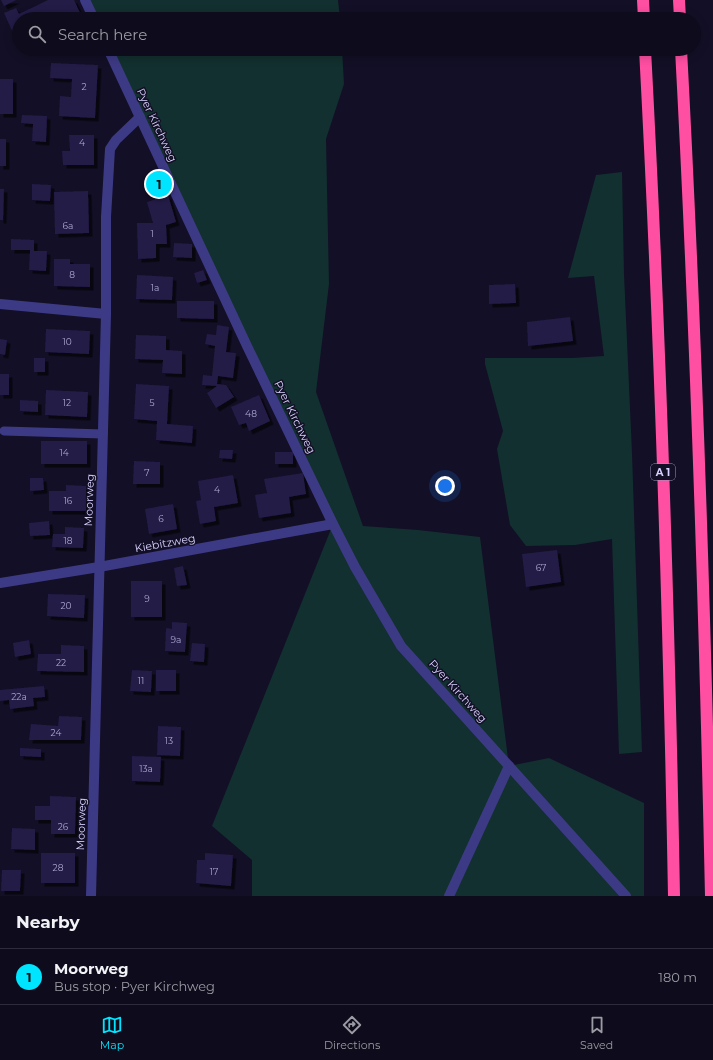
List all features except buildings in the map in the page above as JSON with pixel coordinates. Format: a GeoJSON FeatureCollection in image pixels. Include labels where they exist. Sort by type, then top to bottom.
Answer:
{"type":"FeatureCollection","features":[{"type":"Feature","properties":{"kind":"highway"},"geometry":{"type":"LineString","coordinates":[[643,0],[644,12]]}},
{"type":"Feature","properties":{"kind":"highway"},"geometry":{"type":"LineString","coordinates":[[679,0],[680,12]]}},
{"type":"Feature","properties":{"kind":"highway","name":"A 1"},"geometry":{"type":"LineString","coordinates":[[645,56],[661,413],[674,896]]}},
{"type":"Feature","properties":{"kind":"highway"},"geometry":{"type":"LineString","coordinates":[[682,56],[698,404],[708,734],[711,896]]}},
{"type":"Feature","properties":{"kind":"street"},"geometry":{"type":"LineString","coordinates":[[85,0],[91,12]]}},
{"type":"Feature","properties":{"kind":"street","name":"Pyer Kirchweg"},"geometry":{"type":"LineString","coordinates":[[111,56],[247,346],[333,524],[355,567],[401,646],[626,896]]}},
{"type":"Feature","properties":{"kind":"street","name":"Moorweg"},"geometry":{"type":"LineString","coordinates":[[91,896],[106,314],[106,217],[110,149],[116,140],[140,117]]}},
{"type":"Feature","properties":{"kind":"street"},"geometry":{"type":"LineString","coordinates":[[0,304],[106,314]]}},
{"type":"Feature","properties":{"kind":"street","name":"Kiebitzweg"},"geometry":{"type":"LineString","coordinates":[[0,583],[99,567],[333,524]]}},
{"type":"Feature","properties":{"kind":"street"},"geometry":{"type":"LineString","coordinates":[[449,896],[509,766]]}},
{"type":"Feature","properties":{"kind":"lane"},"geometry":{"type":"LineString","coordinates":[[4,431],[103,434]]}},
{"type":"Feature","properties":{"kind":"green space"},"geometry":{"type":"Polygon","coordinates":[[[85,0],[338,0],[339,12],[91,12],[85,0]]]}},
{"type":"Feature","properties":{"kind":"green space"},"geometry":{"type":"Polygon","coordinates":[[[111,56],[342,56],[344,84],[326,139],[329,284],[316,392],[363,526],[480,537],[509,766],[549,758],[644,803],[644,896],[252,896],[252,860],[212,826],[333,524],[111,56]]]}},
{"type":"Feature","properties":{"kind":"green space"},"geometry":{"type":"Polygon","coordinates":[[[622,172],[624,274],[632,453],[642,752],[619,754],[612,539],[575,545],[526,546],[510,525],[497,449],[503,431],[485,364],[485,358],[572,358],[604,356],[594,276],[568,278],[596,175],[622,172]]]}},
{"type":"Feature","properties":{"kind":"place","name":"Moorweg"},"geometry":{"type":"Point","coordinates":[159,184]}}]}
